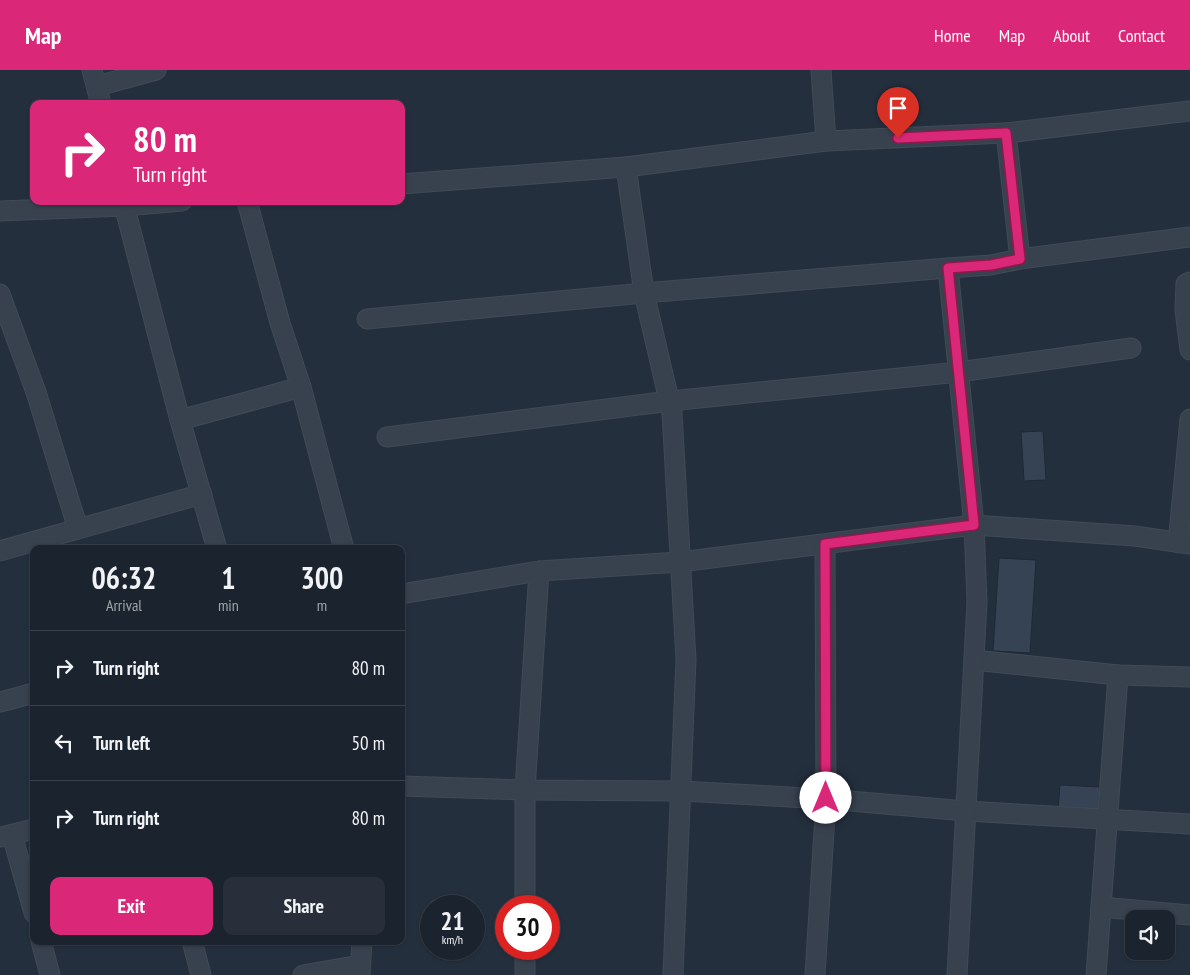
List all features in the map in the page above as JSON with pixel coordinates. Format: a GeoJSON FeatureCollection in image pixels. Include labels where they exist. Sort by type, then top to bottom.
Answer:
{"type":"FeatureCollection","features":[{"type":"Feature","properties":{"kind":"street"},"geometry":{"type":"LineString","coordinates":[[97,86],[156,70]]}},
{"type":"Feature","properties":{"kind":"street"},"geometry":{"type":"LineString","coordinates":[[820,70],[826,142]]}},
{"type":"Feature","properties":{"kind":"street"},"geometry":{"type":"LineString","coordinates":[[405,184],[626,167],[826,142],[1006,133],[1190,111]]}},
{"type":"Feature","properties":{"kind":"street"},"geometry":{"type":"LineString","coordinates":[[1006,133],[1020,259]]}},
{"type":"Feature","properties":{"kind":"street"},"geometry":{"type":"LineString","coordinates":[[626,167],[644,293],[670,401],[686,660],[673,975]]}},
{"type":"Feature","properties":{"kind":"street"},"geometry":{"type":"LineString","coordinates":[[0,211],[105,205]]}},
{"type":"Feature","properties":{"kind":"street"},"geometry":{"type":"LineString","coordinates":[[123,205],[180,420],[216,545]]}},
{"type":"Feature","properties":{"kind":"street"},"geometry":{"type":"LineString","coordinates":[[248,205],[280,323],[301,387],[343,545]]}},
{"type":"Feature","properties":{"kind":"street"},"geometry":{"type":"LineString","coordinates":[[367,319],[644,293],[991,265],[1020,259],[1190,237]]}},
{"type":"Feature","properties":{"kind":"street"},"geometry":{"type":"LineString","coordinates":[[948,268],[974,525],[977,602],[957,975]]}},
{"type":"Feature","properties":{"kind":"street"},"geometry":{"type":"LineString","coordinates":[[1190,282],[1186,284],[1185,303],[1190,350]]}},
{"type":"Feature","properties":{"kind":"street"},"geometry":{"type":"LineString","coordinates":[[0,294],[36,392],[78,529]]}},
{"type":"Feature","properties":{"kind":"street"},"geometry":{"type":"LineString","coordinates":[[387,437],[670,401],[959,372],[1131,348]]}},
{"type":"Feature","properties":{"kind":"street"},"geometry":{"type":"LineString","coordinates":[[180,420],[301,387]]}},
{"type":"Feature","properties":{"kind":"street"},"geometry":{"type":"LineString","coordinates":[[405,593],[538,572],[680,562],[974,525],[1135,536],[1184,544],[1190,419]]}},
{"type":"Feature","properties":{"kind":"street"},"geometry":{"type":"LineString","coordinates":[[0,550],[202,494]]}},
{"type":"Feature","properties":{"kind":"street"},"geometry":{"type":"LineString","coordinates":[[815,975],[826,798],[825,544]]}},
{"type":"Feature","properties":{"kind":"street"},"geometry":{"type":"LineString","coordinates":[[525,895],[526,790],[538,572]]}},
{"type":"Feature","properties":{"kind":"street"},"geometry":{"type":"LineString","coordinates":[[974,660],[1118,675],[1190,677]]}},
{"type":"Feature","properties":{"kind":"street"},"geometry":{"type":"LineString","coordinates":[[1096,975],[1118,675]]}},
{"type":"Feature","properties":{"kind":"street"},"geometry":{"type":"LineString","coordinates":[[0,702],[30,694]]}},
{"type":"Feature","properties":{"kind":"street"},"geometry":{"type":"LineString","coordinates":[[405,786],[526,790],[680,791],[826,798],[966,811],[1190,824]]}},
{"type":"Feature","properties":{"kind":"street"},"geometry":{"type":"LineString","coordinates":[[30,830],[6,836],[30,902]]}},
{"type":"Feature","properties":{"kind":"street"},"geometry":{"type":"LineString","coordinates":[[1101,907],[1190,915]]}},
{"type":"Feature","properties":{"kind":"street"},"geometry":{"type":"LineString","coordinates":[[42,945],[50,975]]}},
{"type":"Feature","properties":{"kind":"street"},"geometry":{"type":"LineString","coordinates":[[193,945],[202,975]]}},
{"type":"Feature","properties":{"kind":"street"},"geometry":{"type":"LineString","coordinates":[[304,975],[360,970],[362,945]]}},
{"type":"Feature","properties":{"kind":"street"},"geometry":{"type":"LineString","coordinates":[[525,960],[525,975]]}},
{"type":"Feature","properties":{"kind":"building"},"geometry":{"type":"Polygon","coordinates":[[[1043,431],[1046,480],[1024,481],[1021,432],[1043,431]]]}},
{"type":"Feature","properties":{"kind":"building"},"geometry":{"type":"Polygon","coordinates":[[[999,558],[1036,560],[1030,653],[993,651],[999,558]]]}},
{"type":"Feature","properties":{"kind":"building"},"geometry":{"type":"Polygon","coordinates":[[[1060,785],[1100,787],[1098,813],[1058,810],[1060,785]]]}},
{"type":"Feature","properties":{"kind":"route"},"geometry":{"type":"LineString","coordinates":[[826,798],[825,544],[974,525],[948,268],[991,265],[1020,259],[1006,133],[898,138]]}}]}
